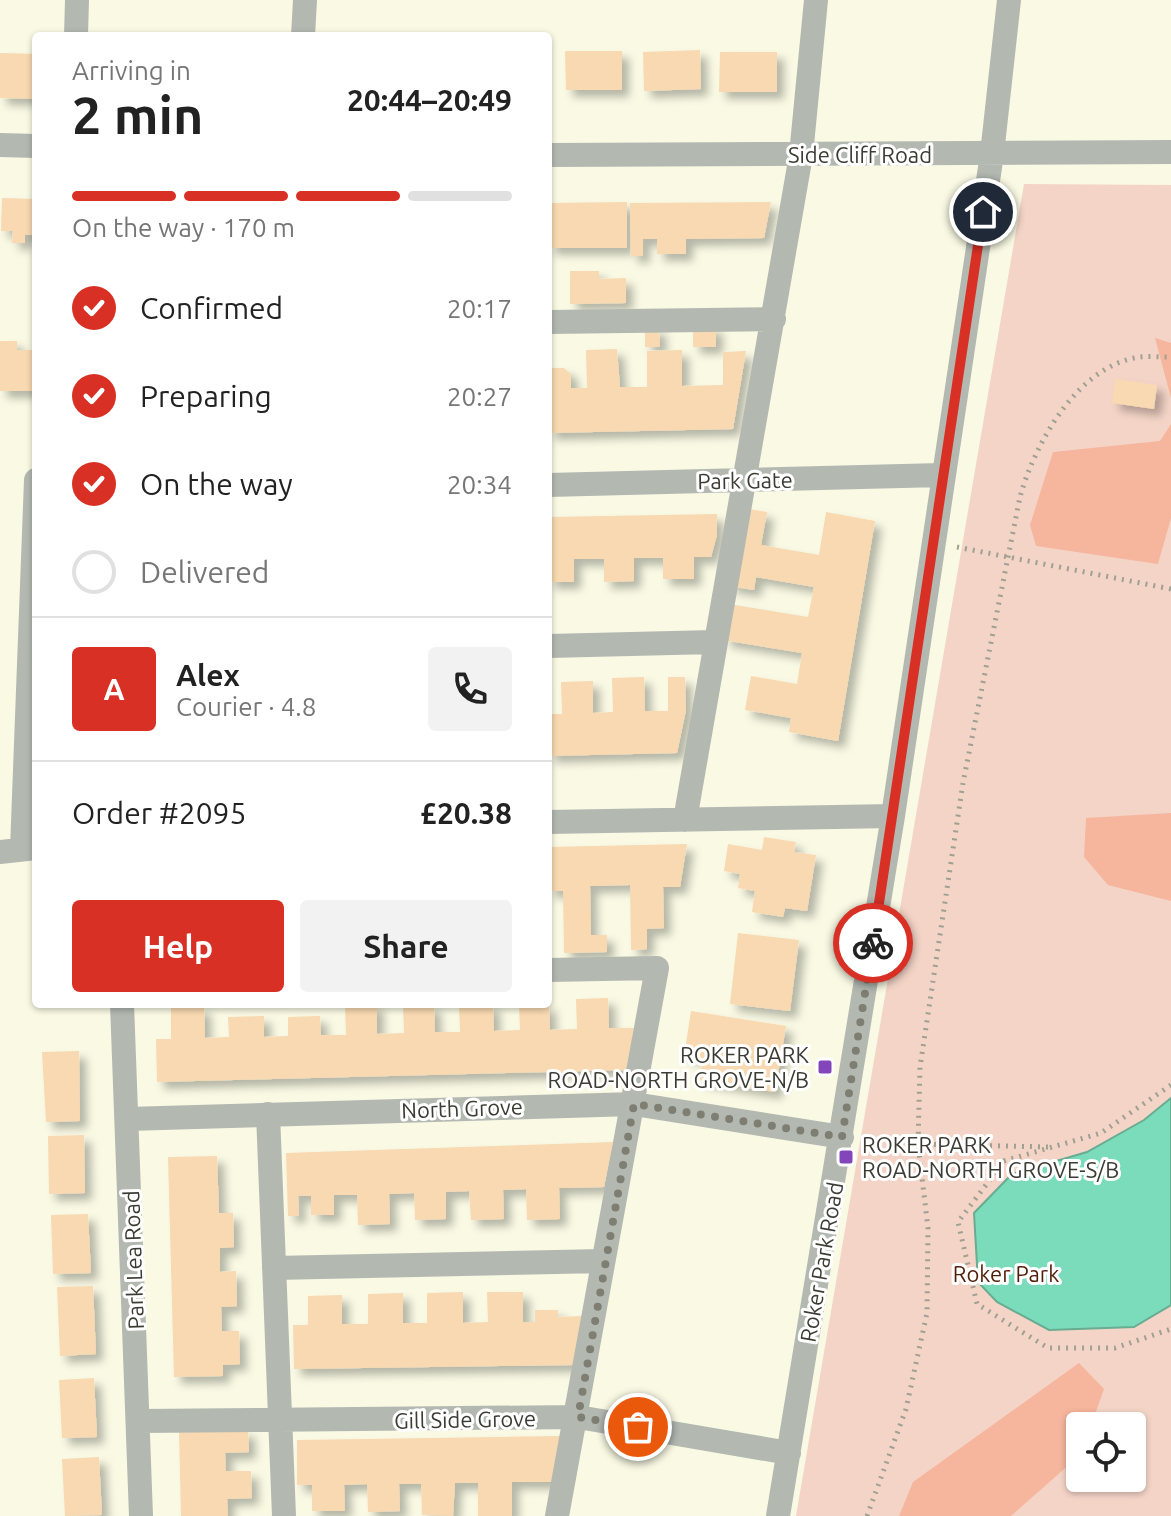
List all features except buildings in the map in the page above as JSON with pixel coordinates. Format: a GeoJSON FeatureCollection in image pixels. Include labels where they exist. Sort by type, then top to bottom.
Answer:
{"type":"FeatureCollection","features":[{"type":"Feature","properties":{"kind":"street"},"geometry":{"type":"LineString","coordinates":[[76,32],[77,0]]}},
{"type":"Feature","properties":{"kind":"street"},"geometry":{"type":"LineString","coordinates":[[303,32],[305,0]]}},
{"type":"Feature","properties":{"kind":"street"},"geometry":{"type":"LineString","coordinates":[[685,820],[714,642],[747,480],[801,155],[816,0]]}},
{"type":"Feature","properties":{"kind":"street","name":"Roker Park Road"},"geometry":{"type":"LineString","coordinates":[[778,1516],[893,816],[992,154],[1009,0]]}},
{"type":"Feature","properties":{"kind":"street"},"geometry":{"type":"LineString","coordinates":[[0,145],[32,146]]}},
{"type":"Feature","properties":{"kind":"street","name":"Side Cliff Road"},"geometry":{"type":"LineString","coordinates":[[552,155],[1171,152]]}},
{"type":"Feature","properties":{"kind":"street"},"geometry":{"type":"LineString","coordinates":[[552,322],[774,319]]}},
{"type":"Feature","properties":{"kind":"street","name":"Park Gate"},"geometry":{"type":"LineString","coordinates":[[552,485],[942,475]]}},
{"type":"Feature","properties":{"kind":"street"},"geometry":{"type":"LineString","coordinates":[[19,850],[32,567]]}},
{"type":"Feature","properties":{"kind":"street"},"geometry":{"type":"LineString","coordinates":[[552,646],[714,642]]}},
{"type":"Feature","properties":{"kind":"street"},"geometry":{"type":"LineString","coordinates":[[552,822],[893,816]]}},
{"type":"Feature","properties":{"kind":"street"},"geometry":{"type":"LineString","coordinates":[[552,970],[657,968],[603,1261],[578,1417],[557,1516]]}},
{"type":"Feature","properties":{"kind":"street","name":"Park Lea Road"},"geometry":{"type":"LineString","coordinates":[[122,1008],[141,1516]]}},
{"type":"Feature","properties":{"kind":"street","name":"North Grove"},"geometry":{"type":"LineString","coordinates":[[128,1119],[634,1104],[842,1137]]}},
{"type":"Feature","properties":{"kind":"street"},"geometry":{"type":"LineString","coordinates":[[268,1114],[284,1516]]}},
{"type":"Feature","properties":{"kind":"street"},"geometry":{"type":"LineString","coordinates":[[274,1268],[603,1261]]}},
{"type":"Feature","properties":{"kind":"street","name":"Gill Side Grove"},"geometry":{"type":"LineString","coordinates":[[139,1421],[578,1417],[789,1453]]}},
{"type":"Feature","properties":{"kind":"path"},"geometry":{"type":"LineString","coordinates":[[867,1516],[906,1409],[927,1313],[928,1228],[918,1144],[920,1067],[944,889],[1006,557],[1030,459],[1063,408],[1099,372],[1137,357],[1171,357]]}},
{"type":"Feature","properties":{"kind":"path"},"geometry":{"type":"LineString","coordinates":[[932,542],[1171,589]]}},
{"type":"Feature","properties":{"kind":"path"},"geometry":{"type":"LineString","coordinates":[[1171,1085],[1101,1133],[1004,1161],[958,1222],[977,1304],[1048,1348],[1115,1348],[1171,1329]]}},
{"type":"Feature","properties":{"kind":"path"},"geometry":{"type":"LineString","coordinates":[[918,1144],[1054,1147]]}},
{"type":"Feature","properties":{"kind":"green space","name":"Roker Park"},"geometry":{"type":"Polygon","coordinates":[[[1024,184],[1171,185],[1171,1516],[796,1516],[1024,184]]]}},
{"type":"Feature","properties":{"kind":"shaded area"},"geometry":{"type":"Polygon","coordinates":[[[1155,338],[1171,343],[1171,398],[1155,338]]]}},
{"type":"Feature","properties":{"kind":"shaded area"},"geometry":{"type":"Polygon","coordinates":[[[1171,424],[1171,518],[1158,564],[1036,546],[1030,525],[1053,452],[1160,441],[1171,424]]]}},
{"type":"Feature","properties":{"kind":"shaded area"},"geometry":{"type":"Polygon","coordinates":[[[1171,813],[1171,901],[1108,885],[1084,857],[1086,818],[1171,813]]]}},
{"type":"Feature","properties":{"kind":"shaded area"},"geometry":{"type":"Polygon","coordinates":[[[1171,1098],[1171,1305],[1134,1327],[1049,1330],[997,1302],[978,1282],[974,1213],[1012,1174],[1087,1152],[1144,1120],[1171,1098]]]}},
{"type":"Feature","properties":{"kind":"shaded area"},"geometry":{"type":"Polygon","coordinates":[[[1079,1363],[1104,1389],[1096,1412],[1066,1412],[1066,1467],[1011,1516],[899,1516],[913,1482],[1079,1363]]]}},
{"type":"Feature","properties":{"kind":"way so far"},"geometry":{"type":"LineString","coordinates":[[638,1427],[578,1417],[603,1261],[634,1104],[842,1137],[873,943]]}},
{"type":"Feature","properties":{"kind":"place","name":"ROKER PARK ROAD-NORTH GROVE-N/B"},"geometry":{"type":"Point","coordinates":[825,1067]}},
{"type":"Feature","properties":{"kind":"place","name":"ROKER PARK ROAD-NORTH GROVE-S/B"},"geometry":{"type":"Point","coordinates":[846,1157]}},
{"type":"Feature","properties":{"kind":"route"},"geometry":{"type":"LineString","coordinates":[[873,943],[983,212]]}}]}
